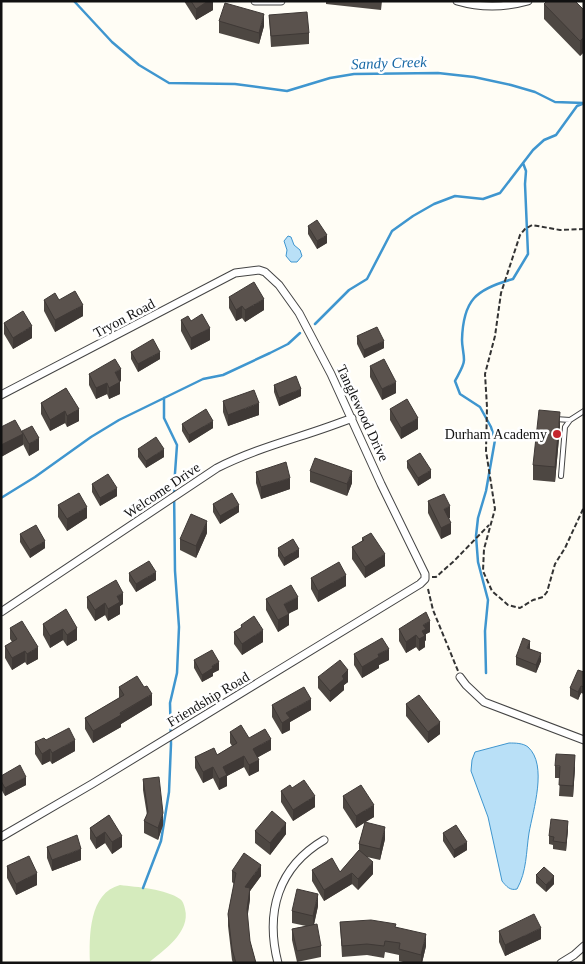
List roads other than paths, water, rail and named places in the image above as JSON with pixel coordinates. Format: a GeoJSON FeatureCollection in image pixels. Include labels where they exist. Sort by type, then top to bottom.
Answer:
{"type":"FeatureCollection","features":[{"type":"Feature","properties":{"kind":"street"},"geometry":{"type":"LineString","coordinates":[[255,1],[281,1]]}},
{"type":"Feature","properties":{"kind":"street"},"geometry":{"type":"LineString","coordinates":[[457,1],[484,7],[507,6],[528,1]]}},
{"type":"Feature","properties":{"kind":"street","name":"Tryon Road"},"geometry":{"type":"LineString","coordinates":[[1,395],[235,273],[259,270]]}},
{"type":"Feature","properties":{"kind":"street","name":"Tanglewood Drive"},"geometry":{"type":"LineString","coordinates":[[259,270],[271,276],[298,313],[332,374],[381,484],[426,574],[425,579]]}},
{"type":"Feature","properties":{"kind":"street","name":"Welcome Drive"},"geometry":{"type":"LineString","coordinates":[[1,612],[218,468],[245,455],[329,428],[352,418]]}},
{"type":"Feature","properties":{"kind":"street","name":"Friendship Road"},"geometry":{"type":"LineString","coordinates":[[1,836],[92,784],[420,584],[425,579]]}},
{"type":"Feature","properties":{"kind":"street"},"geometry":{"type":"LineString","coordinates":[[460,677],[484,702],[584,740]]}},
{"type":"Feature","properties":{"kind":"street"},"geometry":{"type":"LineString","coordinates":[[278,963],[273,944],[272,923],[275,904],[282,883],[297,861],[310,848],[324,840]]}},
{"type":"Feature","properties":{"kind":"street"},"geometry":{"type":"LineString","coordinates":[[560,963],[574,955],[584,946]]}},
{"type":"Feature","properties":{"kind":"lane"},"geometry":{"type":"LineString","coordinates":[[562,476],[565,428],[570,420],[584,411]]}},
{"type":"Feature","properties":{"kind":"lane"},"geometry":{"type":"LineString","coordinates":[[551,418],[570,420]]}},
{"type":"Feature","properties":{"kind":"water"},"geometry":{"type":"Polygon","coordinates":[[[288,236],[291,237],[294,245],[300,250],[302,256],[297,262],[291,262],[286,256],[287,250],[284,241],[288,236]]]}},
{"type":"Feature","properties":{"kind":"water"},"geometry":{"type":"Polygon","coordinates":[[[509,743],[528,747],[534,755],[538,776],[536,800],[524,868],[517,889],[508,888],[502,881],[488,817],[471,771],[475,752],[509,743]]]}},
{"type":"Feature","properties":{"kind":"waterway","name":"Sandy Creek"},"geometry":{"type":"LineString","coordinates":[[74,1],[112,42],[139,65],[169,83],[235,84],[287,91],[330,78],[354,74],[438,73],[474,77],[511,85],[535,92],[555,102],[584,103]]}},
{"type":"Feature","properties":{"kind":"waterway"},"geometry":{"type":"LineString","coordinates":[[315,324],[349,290],[367,279],[392,231],[434,204],[455,196],[483,199],[500,193],[533,150],[544,140],[556,135],[577,106],[582,104]]}},
{"type":"Feature","properties":{"kind":"waterway"},"geometry":{"type":"LineString","coordinates":[[486,673],[485,631],[488,600],[478,562],[476,536],[478,518],[486,491],[495,440],[491,427],[480,407],[460,394],[455,381],[464,362],[463,326],[469,306],[481,292],[513,279],[528,254],[526,171],[523,163]]}},
{"type":"Feature","properties":{"kind":"waterway"},"geometry":{"type":"LineString","coordinates":[[1,498],[119,420],[203,379],[223,375],[270,353],[288,344],[300,333]]}},
{"type":"Feature","properties":{"kind":"waterway"},"geometry":{"type":"LineString","coordinates":[[143,888],[161,841],[169,792],[170,703],[177,673],[179,627],[175,571],[174,487],[177,445],[164,418],[164,398]]}},
{"type":"Feature","properties":{"kind":"place","name":"Durham Academy"},"geometry":{"type":"Point","coordinates":[557,434]}}]}
